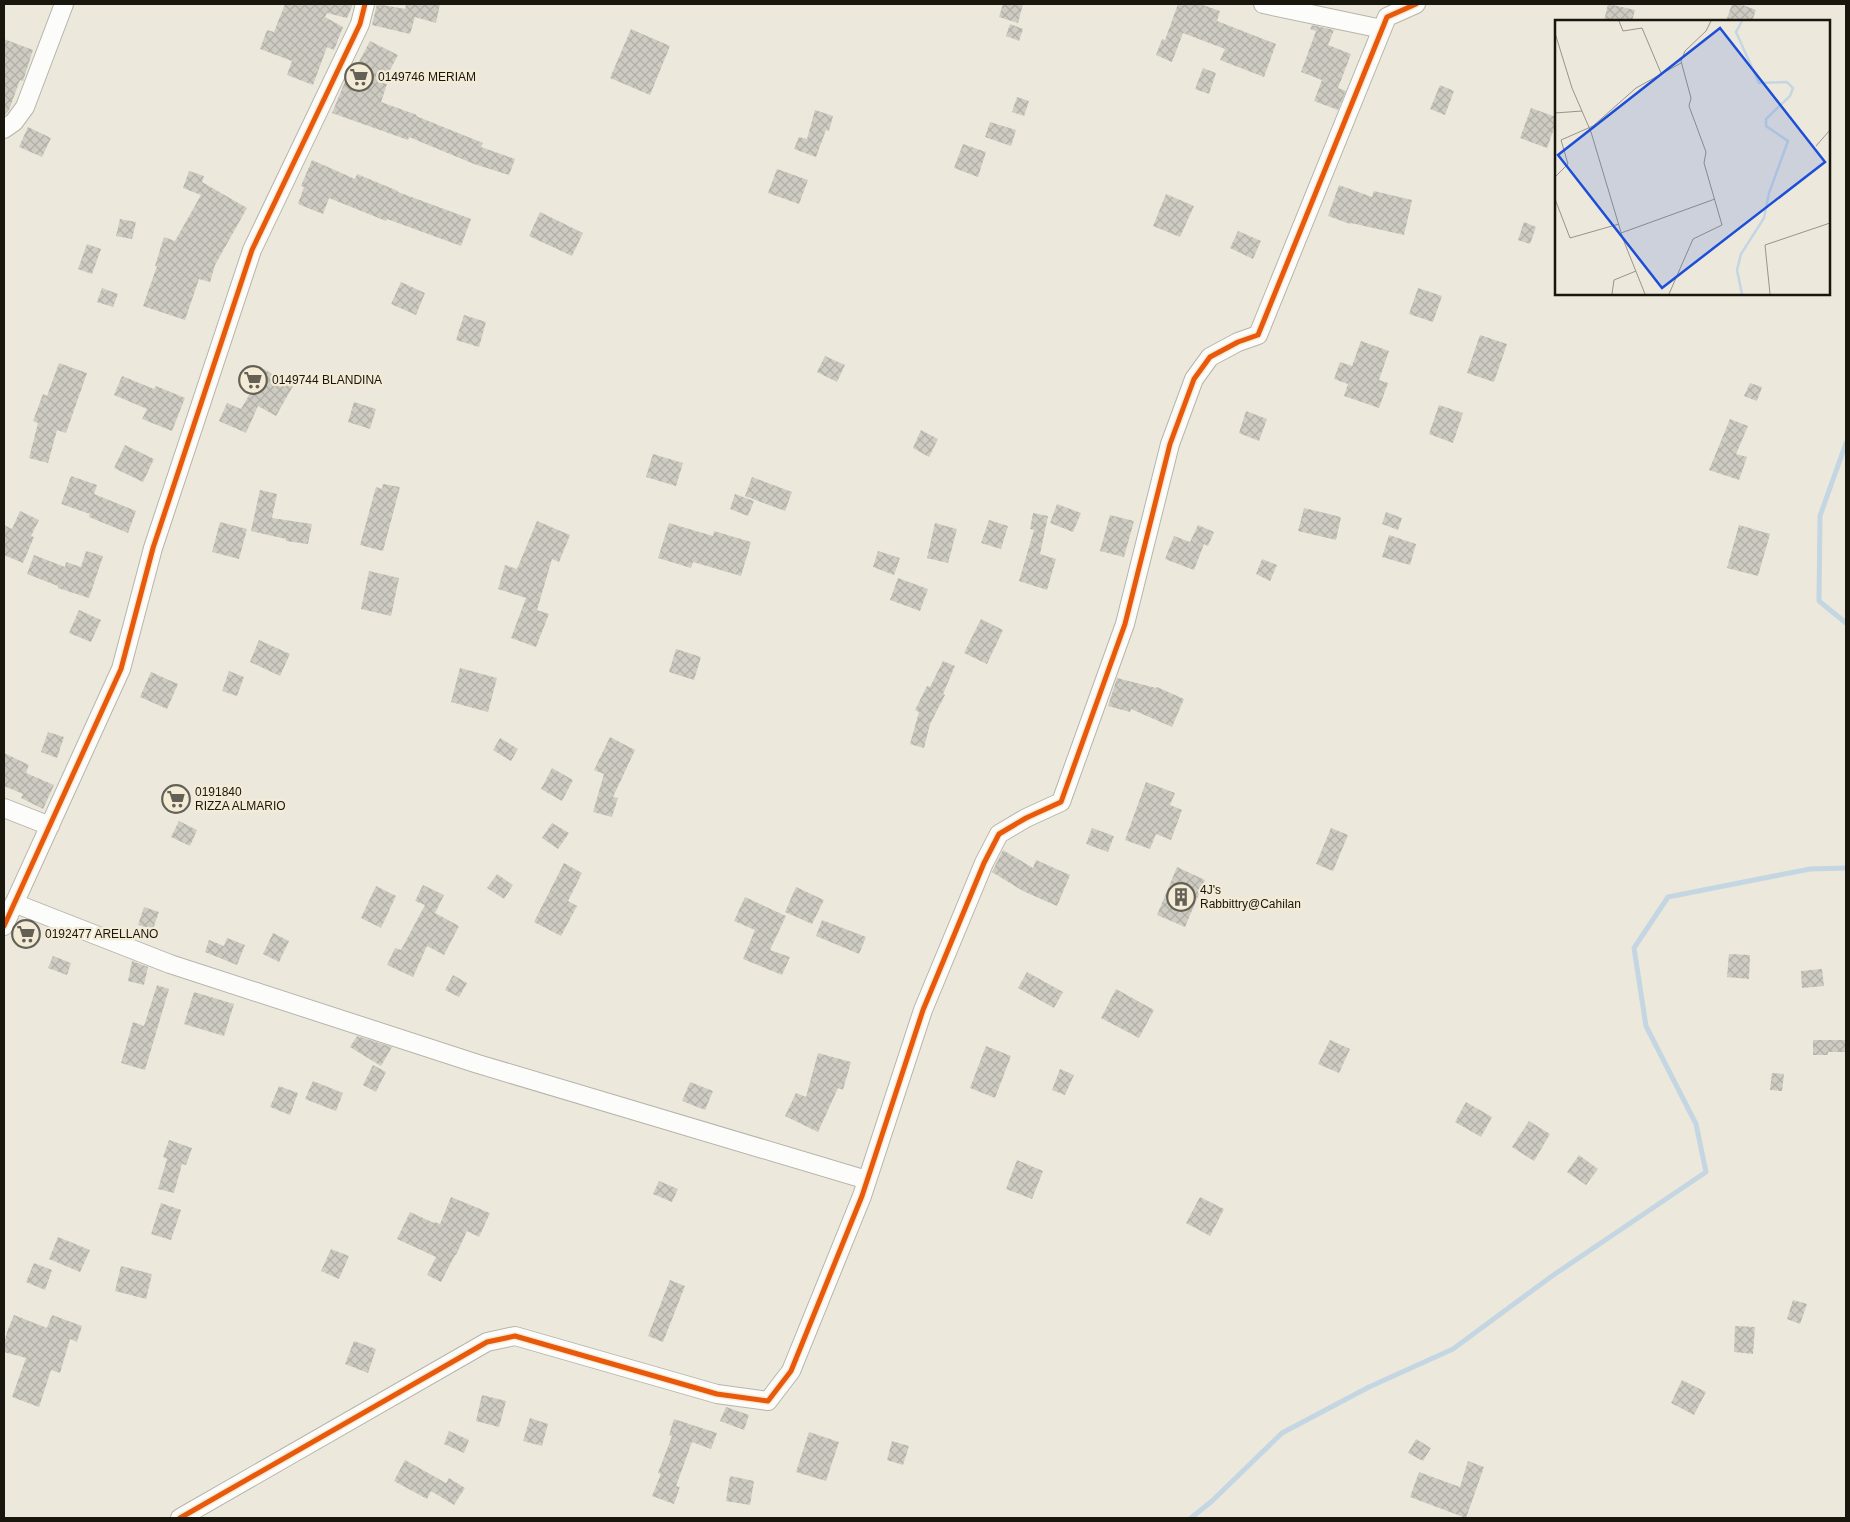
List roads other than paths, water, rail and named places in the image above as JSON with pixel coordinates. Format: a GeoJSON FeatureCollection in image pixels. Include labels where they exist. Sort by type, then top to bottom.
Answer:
{"type":"FeatureCollection","features":[{"type":"Feature","properties":{"kind":"street"},"geometry":{"type":"LineString","coordinates":[[4,129],[14,122],[25,107],[64,4]]}},
{"type":"Feature","properties":{"kind":"street"},"geometry":{"type":"LineString","coordinates":[[4,926],[121,669],[152,548],[252,250],[360,24],[365,4]]}},
{"type":"Feature","properties":{"kind":"street"},"geometry":{"type":"LineString","coordinates":[[1263,4],[1382,29]]}},
{"type":"Feature","properties":{"kind":"street"},"geometry":{"type":"LineString","coordinates":[[180,1518],[487,1342],[516,1336],[717,1394],[768,1401],[791,1371],[867,1180],[923,1010],[984,863],[999,834],[1026,818],[1061,802],[1125,624],[1170,444],[1194,379],[1210,357],[1238,342],[1258,335],[1387,17],[1416,4]]}},
{"type":"Feature","properties":{"kind":"street"},"geometry":{"type":"LineString","coordinates":[[4,808],[50,826]]}},
{"type":"Feature","properties":{"kind":"street"},"geometry":{"type":"LineString","coordinates":[[14,903],[170,964],[478,1064],[867,1180]]}},
{"type":"Feature","properties":{"kind":"waterway"},"geometry":{"type":"LineString","coordinates":[[1846,443],[1820,516],[1819,601],[1846,623]]}},
{"type":"Feature","properties":{"kind":"waterway"},"geometry":{"type":"LineString","coordinates":[[1191,1518],[1212,1501],[1282,1433],[1369,1387],[1453,1349],[1552,1276],[1706,1172],[1696,1124],[1646,1026],[1634,948],[1668,897],[1810,869],[1846,868]]}},
{"type":"Feature","properties":{"kind":"place","name":"0149746 MERIAM"},"geometry":{"type":"Point","coordinates":[359,77]}},
{"type":"Feature","properties":{"kind":"place","name":"0149744 BLANDINA"},"geometry":{"type":"Point","coordinates":[253,380]}},
{"type":"Feature","properties":{"kind":"place","name":"0191840 RIZZA ALMARIO"},"geometry":{"type":"Point","coordinates":[176,799]}},
{"type":"Feature","properties":{"kind":"place","name":"4J's Rabbittry@Cahilan"},"geometry":{"type":"Point","coordinates":[1181,897]}},
{"type":"Feature","properties":{"kind":"place","name":"0192477 ARELLANO"},"geometry":{"type":"Point","coordinates":[26,934]}}]}
